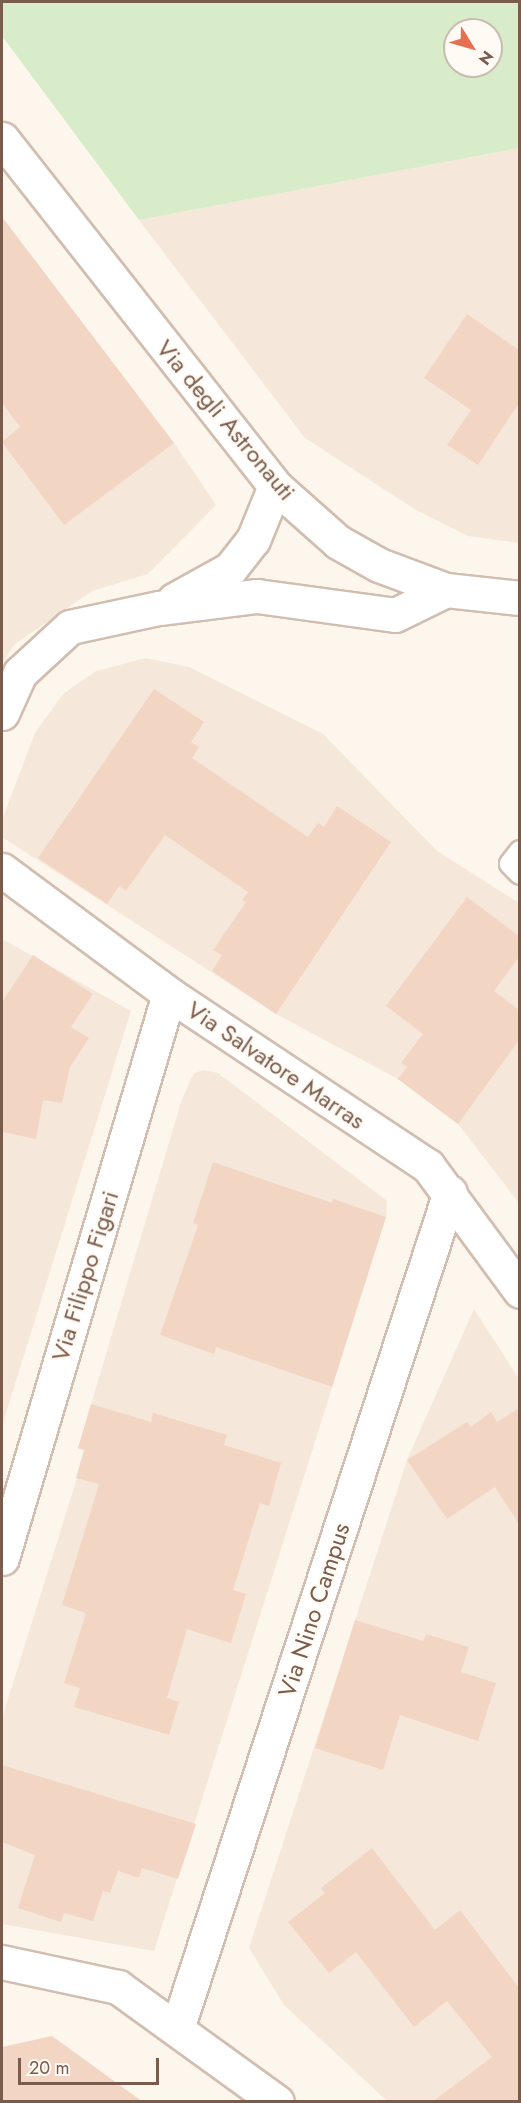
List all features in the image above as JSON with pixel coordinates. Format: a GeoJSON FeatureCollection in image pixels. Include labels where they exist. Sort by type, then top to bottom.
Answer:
{"type":"FeatureCollection","features":[{"type":"Feature","properties":{"kind":"street","name":"Via degli Astronauti"},"geometry":{"type":"LineString","coordinates":[[2,139],[275,486],[338,542],[379,565],[446,590],[519,598]]}},
{"type":"Feature","properties":{"kind":"street"},"geometry":{"type":"LineString","coordinates":[[159,608],[230,569],[253,540],[275,486]]}},
{"type":"Feature","properties":{"kind":"street"},"geometry":{"type":"LineString","coordinates":[[2,712],[20,673],[70,627],[159,608],[257,596],[395,615],[446,590]]}},
{"type":"Feature","properties":{"kind":"street","name":"Via Salvatore Marras"},"geometry":{"type":"LineString","coordinates":[[2,870],[169,994],[428,1166],[450,1192],[519,1291]]}},
{"type":"Feature","properties":{"kind":"street","name":"Via Filippo Figari"},"geometry":{"type":"LineString","coordinates":[[2,1558],[169,994]]}},
{"type":"Feature","properties":{"kind":"street","name":"Via Nino Campus"},"geometry":{"type":"LineString","coordinates":[[177,2029],[450,1192]]}},
{"type":"Feature","properties":{"kind":"street"},"geometry":{"type":"LineString","coordinates":[[2,1962],[118,1987],[277,2102]]}},
{"type":"Feature","properties":{"kind":"lane"},"geometry":{"type":"LineString","coordinates":[[519,851],[510,864],[519,874]]}},
{"type":"Feature","properties":{"kind":"shaded area"},"geometry":{"type":"Polygon","coordinates":[[[519,148],[519,543],[468,536],[416,510],[305,438],[139,220],[519,148]]]}},
{"type":"Feature","properties":{"kind":"shaded area"},"geometry":{"type":"Polygon","coordinates":[[[2,217],[174,443],[216,505],[148,574],[92,591],[15,644],[2,663],[2,217]]]}},
{"type":"Feature","properties":{"kind":"shaded area"},"geometry":{"type":"Polygon","coordinates":[[[146,658],[189,667],[323,734],[437,851],[519,903],[519,1203],[458,1124],[398,1079],[276,1014],[2,837],[2,820],[35,733],[63,694],[96,671],[146,658]]]}},
{"type":"Feature","properties":{"kind":"shaded area"},"geometry":{"type":"Polygon","coordinates":[[[2,939],[131,1011],[2,1426],[2,939]]]}},
{"type":"Feature","properties":{"kind":"shaded area"},"geometry":{"type":"Polygon","coordinates":[[[204,1070],[218,1073],[387,1201],[386,1217],[154,1951],[2,1924],[2,1718],[77,1478],[84,1450],[78,1448],[182,1099],[194,1073],[204,1070]]]}},
{"type":"Feature","properties":{"kind":"shaded area"},"geometry":{"type":"Polygon","coordinates":[[[474,1309],[519,1379],[519,2101],[387,2101],[284,2005],[249,1948],[407,1460],[474,1309]]]}},
{"type":"Feature","properties":{"kind":"green space"},"geometry":{"type":"Polygon","coordinates":[[[2,2],[519,2],[519,148],[139,220],[2,36],[2,2]]]}},
{"type":"Feature","properties":{"kind":"building"},"geometry":{"type":"Polygon","coordinates":[[[2,217],[174,443],[64,525],[2,442],[20,427],[2,403],[2,217]]]}},
{"type":"Feature","properties":{"kind":"building"},"geometry":{"type":"Polygon","coordinates":[[[467,314],[519,350],[519,403],[478,465],[447,445],[471,410],[424,378],[467,314]]]}},
{"type":"Feature","properties":{"kind":"building"},"geometry":{"type":"Polygon","coordinates":[[[154,689],[204,722],[191,742],[199,747],[192,758],[308,837],[318,823],[324,827],[337,806],[391,842],[276,1014],[212,971],[222,955],[213,950],[246,902],[242,900],[248,892],[165,835],[126,891],[119,886],[107,904],[38,858],[154,689]]]}},
{"type":"Feature","properties":{"kind":"building"},"geometry":{"type":"Polygon","coordinates":[[[467,897],[519,936],[519,957],[494,991],[519,1010],[519,1040],[458,1124],[398,1079],[407,1067],[401,1063],[423,1034],[386,1006],[467,897]]]}},
{"type":"Feature","properties":{"kind":"building"},"geometry":{"type":"Polygon","coordinates":[[[33,955],[93,994],[71,1027],[89,1038],[70,1067],[62,1103],[43,1100],[36,1139],[2,1132],[2,1002],[33,955]]]}},
{"type":"Feature","properties":{"kind":"building"},"geometry":{"type":"Polygon","coordinates":[[[213,1162],[332,1203],[333,1199],[386,1217],[332,1387],[216,1347],[214,1354],[160,1335],[198,1225],[193,1223],[213,1162]]]}},
{"type":"Feature","properties":{"kind":"building"},"geometry":{"type":"Polygon","coordinates":[[[91,1404],[151,1422],[153,1413],[227,1435],[224,1445],[281,1463],[269,1506],[260,1503],[233,1590],[246,1594],[231,1643],[187,1629],[167,1698],[179,1702],[169,1735],[74,1707],[80,1688],[64,1683],[86,1613],[62,1605],[99,1484],[76,1478],[84,1450],[78,1448],[91,1404]]]}},
{"type":"Feature","properties":{"kind":"building"},"geometry":{"type":"Polygon","coordinates":[[[519,1408],[519,1524],[495,1487],[447,1519],[407,1460],[467,1422],[471,1427],[491,1412],[497,1422],[519,1408]]]}},
{"type":"Feature","properties":{"kind":"building"},"geometry":{"type":"Polygon","coordinates":[[[355,1620],[423,1641],[426,1634],[469,1647],[461,1672],[496,1683],[478,1741],[400,1715],[383,1770],[315,1748],[355,1620]]]}},
{"type":"Feature","properties":{"kind":"building"},"geometry":{"type":"Polygon","coordinates":[[[2,1765],[196,1824],[178,1879],[142,1868],[139,1878],[118,1871],[110,1893],[103,1891],[93,1921],[64,1913],[61,1922],[18,1908],[35,1855],[2,1842],[2,1765]]]}},
{"type":"Feature","properties":{"kind":"building"},"geometry":{"type":"Polygon","coordinates":[[[372,1848],[435,1930],[460,1910],[519,1988],[519,2102],[432,2102],[492,2057],[447,2001],[414,2027],[356,1952],[329,1973],[288,1922],[325,1893],[321,1888],[372,1848]]]}},
{"type":"Feature","properties":{"kind":"building"},"geometry":{"type":"Polygon","coordinates":[[[52,2036],[143,2102],[2,2102],[2,2047],[52,2036]]]}}]}
